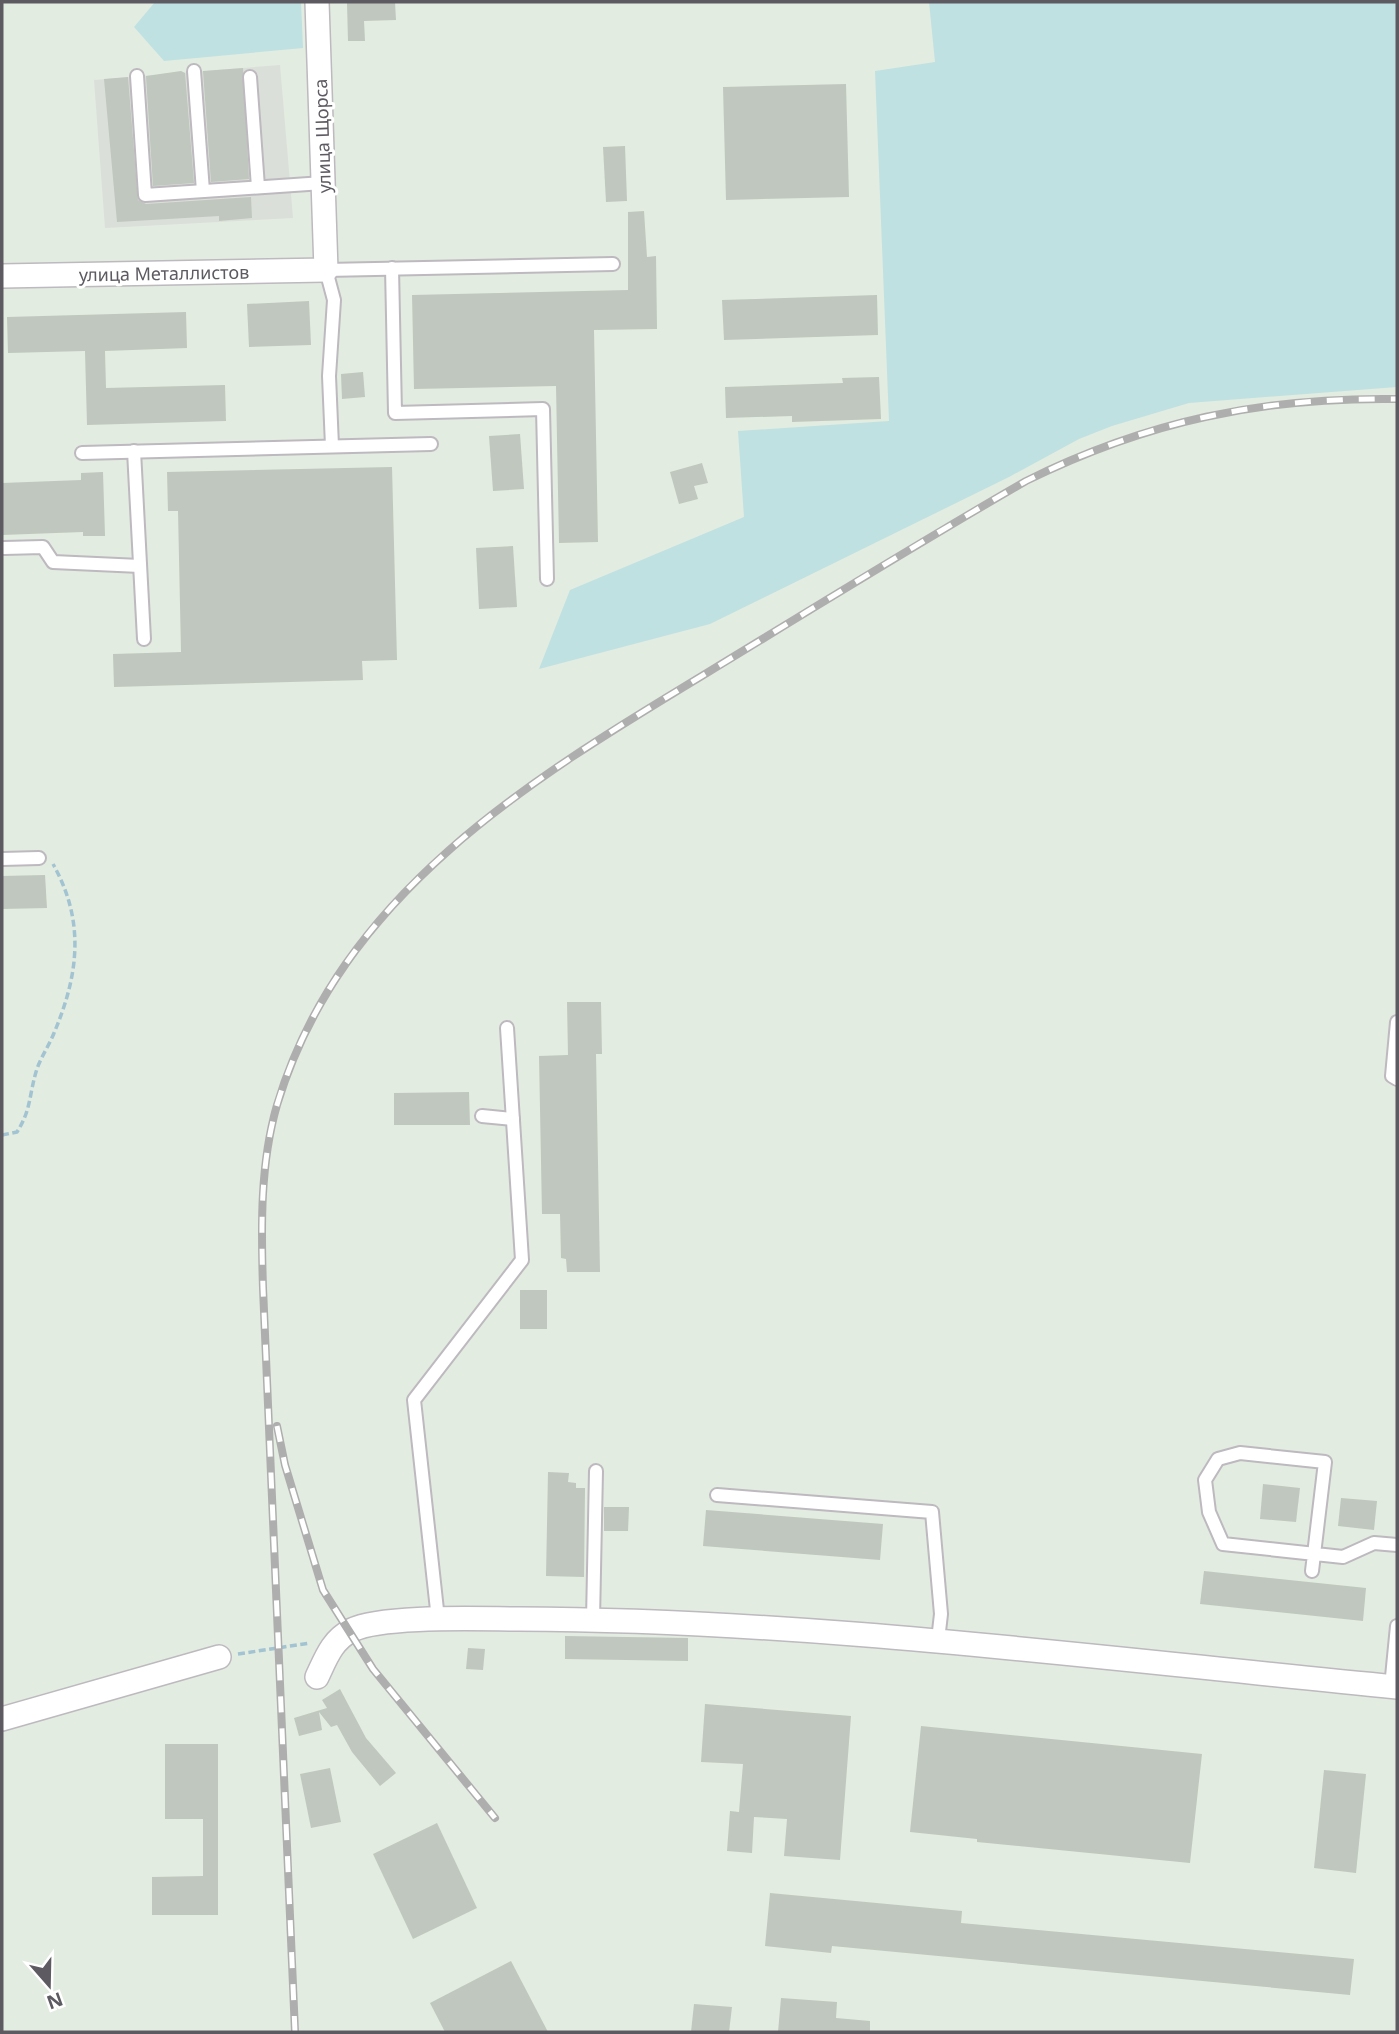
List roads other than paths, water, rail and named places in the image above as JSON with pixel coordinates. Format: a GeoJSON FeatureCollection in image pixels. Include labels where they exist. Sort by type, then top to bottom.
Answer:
{"type":"FeatureCollection","features":[{"type":"Feature","properties":{"kind":"street","name":"улица Щорса"},"geometry":{"type":"LineString","coordinates":[[317,2],[326,270]]}},
{"type":"Feature","properties":{"kind":"street","name":"улица Металлистов"},"geometry":{"type":"LineString","coordinates":[[2,275],[326,270]]}},
{"type":"Feature","properties":{"kind":"street"},"geometry":{"type":"LineString","coordinates":[[317,1677],[336,1639],[354,1629],[438,1619],[502,1628],[593,1620],[938,1640],[1394,1687]]}},
{"type":"Feature","properties":{"kind":"street"},"geometry":{"type":"LineString","coordinates":[[2,1719],[219,1657]]}},
{"type":"Feature","properties":{"kind":"lane"},"geometry":{"type":"LineString","coordinates":[[194,71],[203,191]]}},
{"type":"Feature","properties":{"kind":"lane"},"geometry":{"type":"LineString","coordinates":[[137,76],[145,195],[323,183]]}},
{"type":"Feature","properties":{"kind":"lane"},"geometry":{"type":"LineString","coordinates":[[250,77],[258,187]]}},
{"type":"Feature","properties":{"kind":"lane"},"geometry":{"type":"LineString","coordinates":[[331,446],[329,376],[334,300],[326,270],[613,264]]}},
{"type":"Feature","properties":{"kind":"lane"},"geometry":{"type":"LineString","coordinates":[[392,268],[396,413],[543,409],[547,579]]}},
{"type":"Feature","properties":{"kind":"lane"},"geometry":{"type":"LineString","coordinates":[[82,453],[431,444]]}},
{"type":"Feature","properties":{"kind":"lane"},"geometry":{"type":"LineString","coordinates":[[134,451],[144,639]]}},
{"type":"Feature","properties":{"kind":"lane"},"geometry":{"type":"LineString","coordinates":[[4,548],[43,547],[52,562],[140,566]]}},
{"type":"Feature","properties":{"kind":"lane"},"geometry":{"type":"LineString","coordinates":[[2,859],[39,858]]}},
{"type":"Feature","properties":{"kind":"lane"},"geometry":{"type":"LineString","coordinates":[[1397,1022],[1392,1076],[1397,1079]]}},
{"type":"Feature","properties":{"kind":"lane"},"geometry":{"type":"LineString","coordinates":[[438,1619],[414,1400],[522,1259],[508,1028]]}},
{"type":"Feature","properties":{"kind":"lane"},"geometry":{"type":"LineString","coordinates":[[482,1116],[513,1119]]}},
{"type":"Feature","properties":{"kind":"lane"},"geometry":{"type":"LineString","coordinates":[[1312,1571],[1314,1554],[1325,1462],[1240,1453],[1218,1459],[1205,1480],[1209,1512],[1223,1544],[1314,1554],[1343,1557],[1374,1542],[1397,1545]]}},
{"type":"Feature","properties":{"kind":"lane"},"geometry":{"type":"LineString","coordinates":[[593,1620],[596,1471]]}},
{"type":"Feature","properties":{"kind":"lane"},"geometry":{"type":"LineString","coordinates":[[717,1495],[932,1512],[941,1614],[938,1640]]}},
{"type":"Feature","properties":{"kind":"lane"},"geometry":{"type":"LineString","coordinates":[[1394,1687],[1397,1626]]}},
{"type":"Feature","properties":{"kind":"railway"},"geometry":{"type":"LineString","coordinates":[[295,2032],[263,1288],[263,1196],[267,1150],[277,1105],[307,1030],[347,962],[395,902],[451,848],[512,799],[643,712],[1026,481],[1116,443],[1206,417],[1299,403],[1397,399]]}},
{"type":"Feature","properties":{"kind":"railway"},"geometry":{"type":"LineString","coordinates":[[277,1426],[285,1465],[323,1590],[373,1669],[495,1818]]}}]}
